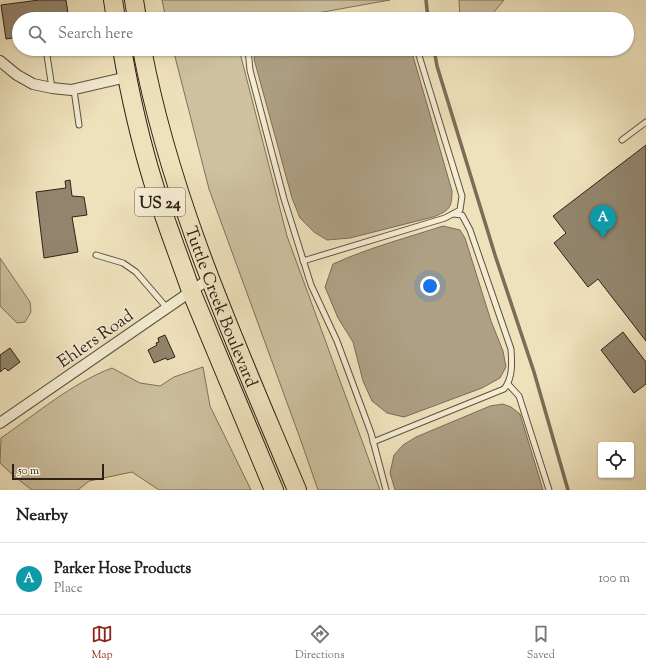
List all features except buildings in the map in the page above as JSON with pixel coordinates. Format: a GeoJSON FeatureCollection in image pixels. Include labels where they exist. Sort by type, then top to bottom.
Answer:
{"type":"FeatureCollection","features":[{"type":"Feature","properties":{"kind":"highway"},"geometry":{"type":"LineString","coordinates":[[113,0],[115,12]]}},
{"type":"Feature","properties":{"kind":"highway"},"geometry":{"type":"LineString","coordinates":[[134,0],[136,12]]}},
{"type":"Feature","properties":{"kind":"highway","name":"Tuttle Creek Boulevard"},"geometry":{"type":"LineString","coordinates":[[123,56],[137,121],[154,185],[191,291],[274,490]]}},
{"type":"Feature","properties":{"kind":"highway","name":"Tuttle Creek Boulevard"},"geometry":{"type":"LineString","coordinates":[[143,56],[147,76],[174,179],[209,279],[297,490]]}},
{"type":"Feature","properties":{"kind":"street"},"geometry":{"type":"LineString","coordinates":[[0,61],[33,84],[52,88],[74,90],[127,77]]}},
{"type":"Feature","properties":{"kind":"street","name":"Ehlers Road"},"geometry":{"type":"LineString","coordinates":[[0,423],[209,279]]}},
{"type":"Feature","properties":{"kind":"lane"},"geometry":{"type":"LineString","coordinates":[[47,56],[52,88]]}},
{"type":"Feature","properties":{"kind":"lane"},"geometry":{"type":"LineString","coordinates":[[249,56],[250,70],[284,199],[303,261],[311,285],[339,348],[373,442],[386,490]]}},
{"type":"Feature","properties":{"kind":"lane"},"geometry":{"type":"LineString","coordinates":[[303,261],[445,218],[460,210],[462,196],[419,56]]}},
{"type":"Feature","properties":{"kind":"lane"},"geometry":{"type":"LineString","coordinates":[[74,90],[79,125]]}},
{"type":"Feature","properties":{"kind":"lane"},"geometry":{"type":"LineString","coordinates":[[622,140],[646,122]]}},
{"type":"Feature","properties":{"kind":"lane"},"geometry":{"type":"LineString","coordinates":[[373,442],[504,389],[508,384],[512,366],[511,349],[470,230],[462,216],[453,214]]}},
{"type":"Feature","properties":{"kind":"lane"},"geometry":{"type":"LineString","coordinates":[[96,255],[123,264],[136,272],[167,308]]}},
{"type":"Feature","properties":{"kind":"lane"},"geometry":{"type":"LineString","coordinates":[[508,384],[520,396],[549,490]]}},
{"type":"Feature","properties":{"kind":"shaded area"},"geometry":{"type":"Polygon","coordinates":[[[162,0],[390,0],[323,12],[165,12],[162,0]]]}},
{"type":"Feature","properties":{"kind":"shaded area"},"geometry":{"type":"Polygon","coordinates":[[[459,0],[504,0],[494,12],[460,12],[459,0]]]}},
{"type":"Feature","properties":{"kind":"shaded area"},"geometry":{"type":"Polygon","coordinates":[[[175,56],[241,56],[287,236],[380,490],[318,490],[209,189],[175,56]]]}},
{"type":"Feature","properties":{"kind":"shaded area"},"geometry":{"type":"Polygon","coordinates":[[[254,56],[413,56],[452,191],[450,205],[446,211],[433,217],[350,238],[327,240],[314,232],[300,218],[292,198],[254,56]]]}},
{"type":"Feature","properties":{"kind":"shaded area"},"geometry":{"type":"Polygon","coordinates":[[[443,226],[460,230],[465,238],[491,321],[503,351],[506,367],[500,378],[482,388],[404,417],[387,413],[372,401],[363,381],[353,342],[338,318],[325,287],[333,264],[373,248],[443,226]]]}},
{"type":"Feature","properties":{"kind":"shaded area"},"geometry":{"type":"Polygon","coordinates":[[[0,258],[30,302],[31,312],[25,322],[17,323],[0,306],[0,258]]]}},
{"type":"Feature","properties":{"kind":"shaded area"},"geometry":{"type":"Polygon","coordinates":[[[203,367],[210,406],[251,490],[159,490],[132,472],[89,481],[78,490],[32,490],[0,463],[1,438],[69,390],[97,374],[112,368],[140,383],[160,386],[174,377],[203,367]]]}},
{"type":"Feature","properties":{"kind":"shaded area"},"geometry":{"type":"Polygon","coordinates":[[[503,404],[511,407],[520,414],[543,490],[395,490],[390,473],[394,455],[403,445],[416,437],[490,406],[503,404]]]}},
{"type":"Feature","properties":{"kind":"waterway"},"geometry":{"type":"LineString","coordinates":[[426,0],[427,12]]}},
{"type":"Feature","properties":{"kind":"waterway"},"geometry":{"type":"LineString","coordinates":[[435,56],[495,255],[534,372],[568,490]]}},
{"type":"Feature","properties":{"kind":"place","name":"Parker Hose Products"},"geometry":{"type":"Point","coordinates":[603,238]}}]}
